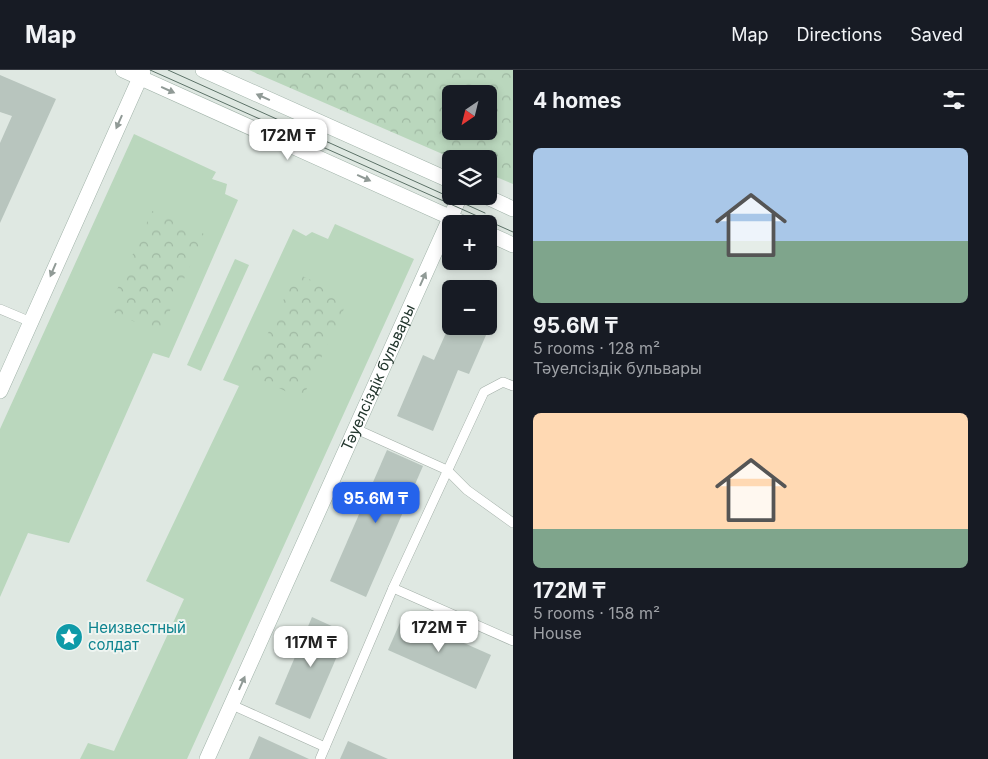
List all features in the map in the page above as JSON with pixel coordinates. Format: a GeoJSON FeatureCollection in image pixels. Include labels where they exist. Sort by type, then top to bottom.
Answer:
{"type":"FeatureCollection","features":[{"type":"Feature","properties":{"kind":"street"},"geometry":{"type":"LineString","coordinates":[[123,70],[141,74],[447,215]]}},
{"type":"Feature","properties":{"kind":"street"},"geometry":{"type":"LineString","coordinates":[[203,70],[442,177]]}},
{"type":"Feature","properties":{"kind":"street"},"geometry":{"type":"LineString","coordinates":[[0,391],[141,74]]}},
{"type":"Feature","properties":{"kind":"street"},"geometry":{"type":"LineString","coordinates":[[497,202],[513,209]]}},
{"type":"Feature","properties":{"kind":"street","name":"Тәуелсіздік бульвары"},"geometry":{"type":"LineString","coordinates":[[207,759],[442,237]]}},
{"type":"Feature","properties":{"kind":"street"},"geometry":{"type":"LineString","coordinates":[[497,238],[513,245]]}},
{"type":"Feature","properties":{"kind":"lane"},"geometry":{"type":"LineString","coordinates":[[0,309],[31,322]]}},
{"type":"Feature","properties":{"kind":"lane"},"geometry":{"type":"LineString","coordinates":[[320,759],[392,588],[484,392],[503,382],[513,386]]}},
{"type":"Feature","properties":{"kind":"lane"},"geometry":{"type":"LineString","coordinates":[[356,429],[447,470],[467,490],[513,523]]}},
{"type":"Feature","properties":{"kind":"lane"},"geometry":{"type":"LineString","coordinates":[[392,588],[513,641]]}},
{"type":"Feature","properties":{"kind":"lane"},"geometry":{"type":"LineString","coordinates":[[232,705],[325,747]]}},
{"type":"Feature","properties":{"kind":"green space"},"geometry":{"type":"Polygon","coordinates":[[[249,70],[513,70],[513,184],[497,177],[497,150],[442,150],[442,154],[249,70]]]}},
{"type":"Feature","properties":{"kind":"green space"},"geometry":{"type":"Polygon","coordinates":[[[134,134],[216,172],[212,179],[227,184],[225,194],[238,200],[169,358],[153,353],[69,543],[28,533],[0,597],[0,429],[134,134]]]}},
{"type":"Feature","properties":{"kind":"green space"},"geometry":{"type":"Polygon","coordinates":[[[152,211],[204,234],[160,333],[108,310],[152,211]]]}},
{"type":"Feature","properties":{"kind":"green space"},"geometry":{"type":"Polygon","coordinates":[[[335,224],[414,259],[187,759],[80,759],[88,743],[114,751],[184,599],[146,581],[239,386],[223,380],[293,229],[306,236],[312,232],[328,239],[335,224]]]}},
{"type":"Feature","properties":{"kind":"green space"},"geometry":{"type":"Polygon","coordinates":[[[235,259],[249,265],[201,371],[187,365],[235,259]]]}},
{"type":"Feature","properties":{"kind":"green space"},"geometry":{"type":"Polygon","coordinates":[[[296,273],[349,298],[302,399],[249,374],[296,273]]]}},
{"type":"Feature","properties":{"kind":"building"},"geometry":{"type":"Polygon","coordinates":[[[0,75],[56,99],[0,223],[0,143],[12,116],[0,112],[0,75]]]}},
{"type":"Feature","properties":{"kind":"building"},"geometry":{"type":"Polygon","coordinates":[[[445,335],[486,335],[469,374],[458,370],[433,431],[397,416],[423,355],[434,360],[445,335]]]}},
{"type":"Feature","properties":{"kind":"building"},"geometry":{"type":"Polygon","coordinates":[[[387,450],[423,466],[366,597],[330,581],[387,450]]]}},
{"type":"Feature","properties":{"kind":"building"},"geometry":{"type":"Polygon","coordinates":[[[403,616],[491,655],[476,689],[388,650],[403,616]]]}},
{"type":"Feature","properties":{"kind":"building"},"geometry":{"type":"Polygon","coordinates":[[[312,617],[347,633],[310,719],[275,704],[312,617]]]}},
{"type":"Feature","properties":{"kind":"building"},"geometry":{"type":"Polygon","coordinates":[[[259,736],[309,759],[249,759],[259,736]]]}},
{"type":"Feature","properties":{"kind":"building"},"geometry":{"type":"Polygon","coordinates":[[[348,741],[388,759],[340,759],[348,741]]]}},
{"type":"Feature","properties":{"kind":"tram line"},"geometry":{"type":"LineString","coordinates":[[150,70],[513,232]]}},
{"type":"Feature","properties":{"kind":"tram line"},"geometry":{"type":"LineString","coordinates":[[168,70],[485,213]]}},
{"type":"Feature","properties":{"kind":"place","name":"Неизвестный солдат"},"geometry":{"type":"Point","coordinates":[69,637]}}]}
